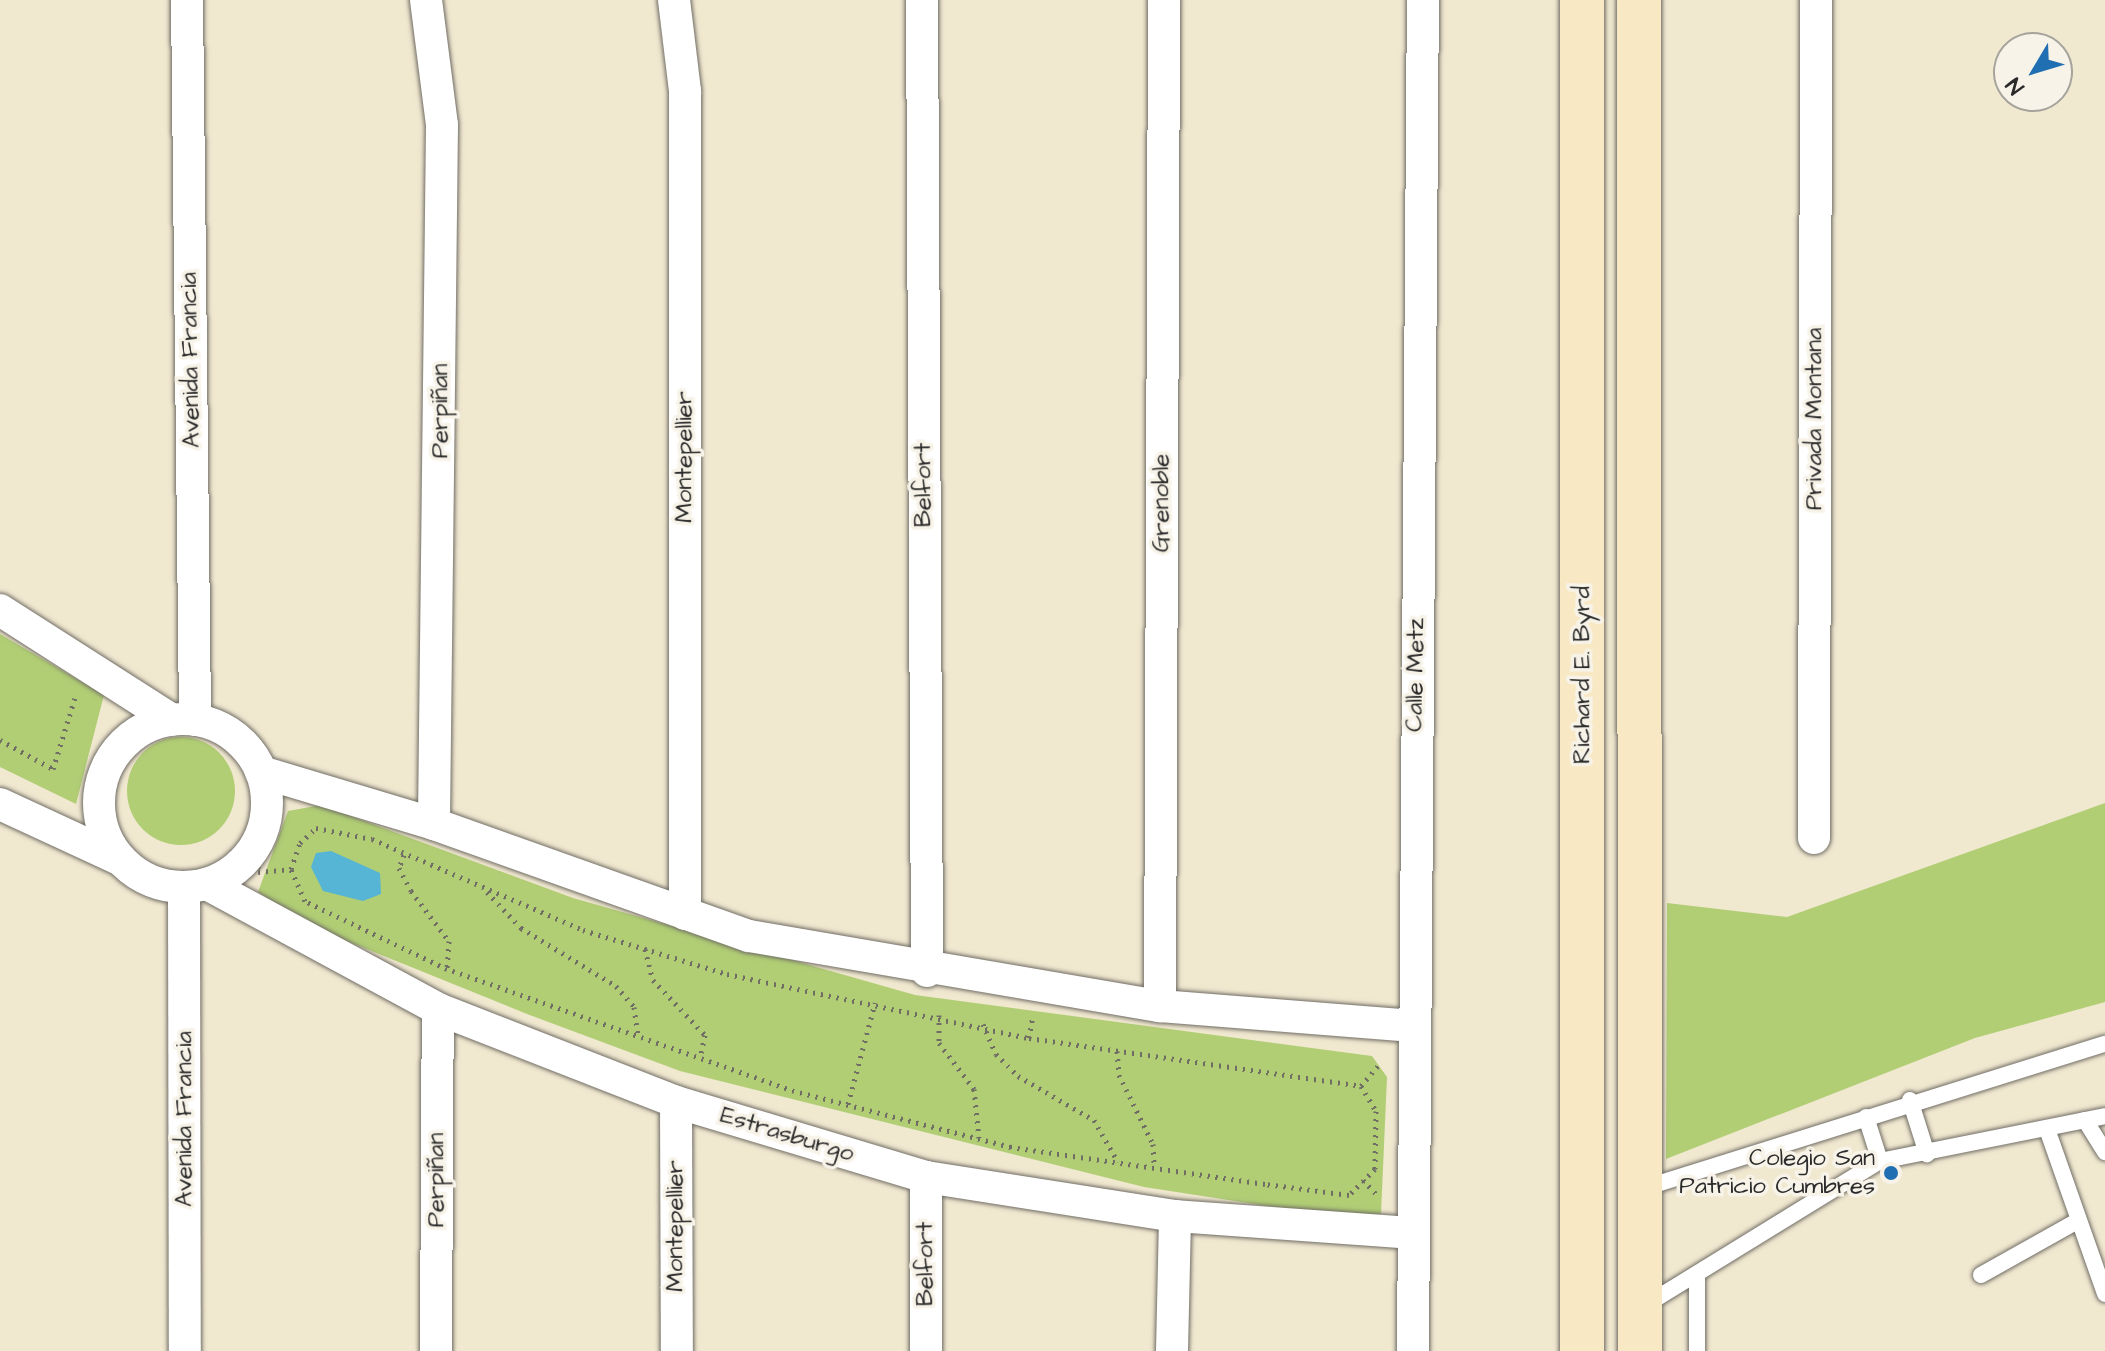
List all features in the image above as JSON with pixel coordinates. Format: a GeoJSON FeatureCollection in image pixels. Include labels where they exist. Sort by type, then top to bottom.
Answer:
{"type":"FeatureCollection","features":[{"type":"Feature","properties":{"kind":"street","name":"Avenida Francia"},"geometry":{"type":"LineString","coordinates":[[184,720],[187,0]]}},
{"type":"Feature","properties":{"kind":"street","name":"Perpiñan"},"geometry":{"type":"LineString","coordinates":[[426,0],[442,125],[434,824]]}},
{"type":"Feature","properties":{"kind":"street","name":"Montepellier"},"geometry":{"type":"LineString","coordinates":[[674,0],[685,91],[685,914]]}},
{"type":"Feature","properties":{"kind":"street","name":"Belfort"},"geometry":{"type":"LineString","coordinates":[[922,0],[927,971]]}},
{"type":"Feature","properties":{"kind":"street","name":"Grenoble"},"geometry":{"type":"LineString","coordinates":[[1160,1006],[1164,0]]}},
{"type":"Feature","properties":{"kind":"street","name":"Calle Metz"},"geometry":{"type":"LineString","coordinates":[[1413,1351],[1413,1026],[1423,0]]}},
{"type":"Feature","properties":{"kind":"street","name":"Richard E. Byrd"},"geometry":{"type":"LineString","coordinates":[[1582,0],[1582,1351]]}},
{"type":"Feature","properties":{"kind":"street"},"geometry":{"type":"LineString","coordinates":[[1639,0],[1640,1351]]}},
{"type":"Feature","properties":{"kind":"street","name":"Privada Montana"},"geometry":{"type":"LineString","coordinates":[[1814,838],[1816,0]]}},
{"type":"Feature","properties":{"kind":"street"},"geometry":{"type":"LineString","coordinates":[[0,610],[184,720],[235,738],[261,772],[266,818],[253,864],[196,886],[138,875],[119,859],[0,804]]}},
{"type":"Feature","properties":{"kind":"street"},"geometry":{"type":"LineString","coordinates":[[119,859],[101,823],[104,773],[135,734],[184,720]]}},
{"type":"Feature","properties":{"kind":"street"},"geometry":{"type":"LineString","coordinates":[[261,772],[434,824],[749,936],[927,971],[1160,1006],[1413,1026]]}},
{"type":"Feature","properties":{"kind":"street","name":"Avenida Francia"},"geometry":{"type":"LineString","coordinates":[[185,1351],[196,886]]}},
{"type":"Feature","properties":{"kind":"street","name":"Estrasburgo"},"geometry":{"type":"LineString","coordinates":[[196,886],[438,1009],[676,1102],[926,1177],[1175,1216],[1412,1233]]}},
{"type":"Feature","properties":{"kind":"street","name":"Perpiñan"},"geometry":{"type":"LineString","coordinates":[[436,1351],[438,1009]]}},
{"type":"Feature","properties":{"kind":"street","name":"Montepellier"},"geometry":{"type":"LineString","coordinates":[[676,1102],[677,1351]]}},
{"type":"Feature","properties":{"kind":"street","name":"Belfort"},"geometry":{"type":"LineString","coordinates":[[926,1177],[926,1351]]}},
{"type":"Feature","properties":{"kind":"street"},"geometry":{"type":"LineString","coordinates":[[1172,1351],[1175,1216]]}},
{"type":"Feature","properties":{"kind":"lane"},"geometry":{"type":"LineString","coordinates":[[1641,1189],[1910,1100],[2105,1044]]}},
{"type":"Feature","properties":{"kind":"lane"},"geometry":{"type":"LineString","coordinates":[[1910,1100],[1927,1154]]}},
{"type":"Feature","properties":{"kind":"lane"},"geometry":{"type":"LineString","coordinates":[[1641,1307],[1697,1278],[1880,1161],[2105,1116]]}},
{"type":"Feature","properties":{"kind":"lane"},"geometry":{"type":"LineString","coordinates":[[1866,1117],[1880,1161]]}},
{"type":"Feature","properties":{"kind":"lane"},"geometry":{"type":"LineString","coordinates":[[2085,1120],[2105,1152]]}},
{"type":"Feature","properties":{"kind":"lane"},"geometry":{"type":"LineString","coordinates":[[2047,1129],[2105,1294]]}},
{"type":"Feature","properties":{"kind":"lane"},"geometry":{"type":"LineString","coordinates":[[1981,1275],[2079,1220]]}},
{"type":"Feature","properties":{"kind":"lane"},"geometry":{"type":"LineString","coordinates":[[1697,1278],[1697,1351]]}},
{"type":"Feature","properties":{"kind":"path"},"geometry":{"type":"LineString","coordinates":[[0,740],[53,769],[76,696],[63,689]]}},
{"type":"Feature","properties":{"kind":"path"},"geometry":{"type":"LineString","coordinates":[[316,828],[372,839],[487,892],[645,949],[727,974],[1117,1051],[1361,1086],[1376,1111],[1375,1169],[1349,1195],[1118,1162],[979,1138],[848,1104],[447,969],[305,901],[291,869],[300,843],[316,828]]}},
{"type":"Feature","properties":{"kind":"path"},"geometry":{"type":"LineString","coordinates":[[404,855],[399,868],[411,891],[449,941],[447,969]]}},
{"type":"Feature","properties":{"kind":"path"},"geometry":{"type":"LineString","coordinates":[[487,892],[521,928],[616,986],[634,1007],[638,1035]]}},
{"type":"Feature","properties":{"kind":"path"},"geometry":{"type":"LineString","coordinates":[[645,949],[653,980],[705,1035],[701,1054]]}},
{"type":"Feature","properties":{"kind":"path"},"geometry":{"type":"LineString","coordinates":[[848,1104],[875,1003]]}},
{"type":"Feature","properties":{"kind":"path"},"geometry":{"type":"LineString","coordinates":[[939,1015],[939,1043],[974,1089],[979,1138]]}},
{"type":"Feature","properties":{"kind":"path"},"geometry":{"type":"LineString","coordinates":[[983,1024],[996,1054],[1018,1076],[1094,1120],[1118,1162]]}},
{"type":"Feature","properties":{"kind":"path"},"geometry":{"type":"LineString","coordinates":[[1117,1051],[1119,1075],[1153,1144],[1154,1165]]}},
{"type":"Feature","properties":{"kind":"green space"},"geometry":{"type":"Polygon","coordinates":[[[0,634],[104,695],[76,804],[0,767],[0,634]]]}},
{"type":"Feature","properties":{"kind":"green space"},"geometry":{"type":"Polygon","coordinates":[[[181,737],[202,741],[219,753],[231,770],[235,791],[231,812],[219,829],[202,841],[181,845],[160,841],[143,829],[131,812],[127,791],[131,770],[143,753],[160,741],[181,737]]]}},
{"type":"Feature","properties":{"kind":"green space"},"geometry":{"type":"Polygon","coordinates":[[[2105,803],[2105,1002],[1975,1038],[1666,1159],[1667,903],[1787,917],[2105,803]]]}},
{"type":"Feature","properties":{"kind":"green space"},"geometry":{"type":"Polygon","coordinates":[[[321,805],[573,898],[915,995],[1372,1056],[1387,1077],[1381,1214],[1333,1216],[1144,1187],[680,1071],[527,1014],[312,927],[258,892],[288,811],[321,805]]]}},
{"type":"Feature","properties":{"kind":"water"},"geometry":{"type":"Polygon","coordinates":[[[331,851],[380,873],[381,894],[363,901],[323,891],[311,867],[316,853],[331,851]]]}},
{"type":"Feature","properties":{"kind":"place","name":"Colegio San Patricio Cumbres"},"geometry":{"type":"Point","coordinates":[1891,1173]}}]}
